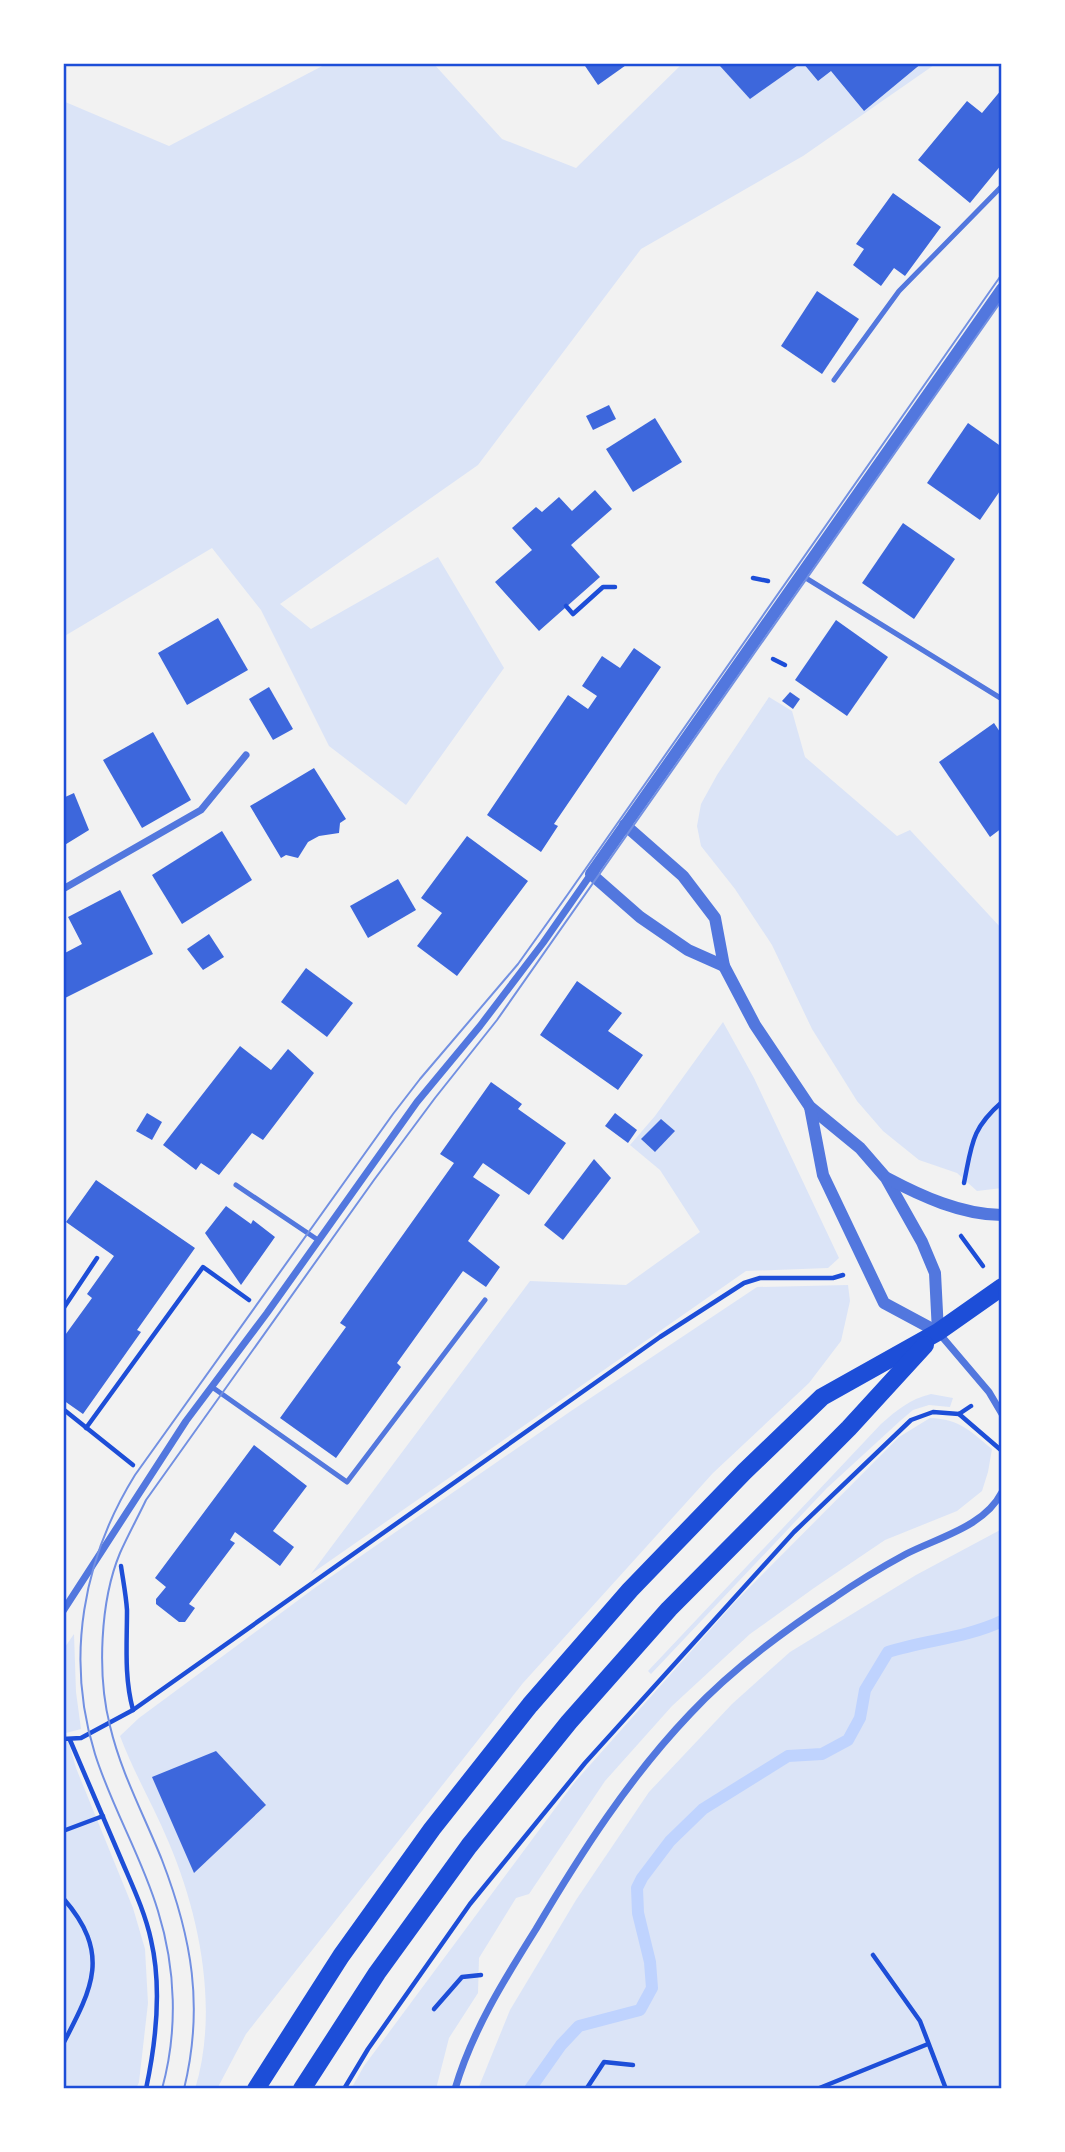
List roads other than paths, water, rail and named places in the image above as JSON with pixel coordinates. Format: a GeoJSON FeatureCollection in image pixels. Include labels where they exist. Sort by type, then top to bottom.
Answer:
{"type":"FeatureCollection","features":[{"type":"Feature","properties":{"kind":"main road"},"geometry":{"type":"LineString","coordinates":[[256,2089],[341,1956],[424,1839],[530,1705],[630,1590],[744,1472],[822,1397],[937,1332],[1001,1288]]}},
{"type":"Feature","properties":{"kind":"main road"},"geometry":{"type":"LineString","coordinates":[[302,2089],[377,1973],[446,1878],[569,1722],[669,1609],[849,1428],[937,1332]]}},
{"type":"Feature","properties":{"kind":"street"},"geometry":{"type":"LineString","coordinates":[[63,1611],[186,1421],[417,1102],[480,1026],[543,943],[1002,289]]}},
{"type":"Feature","properties":{"kind":"street"},"geometry":{"type":"LineString","coordinates":[[63,889],[201,810],[246,755]]}},
{"type":"Feature","properties":{"kind":"street"},"geometry":{"type":"LineString","coordinates":[[625,825],[683,876],[715,918],[724,966],[755,1025],[810,1107],[860,1148],[886,1178],[922,1242],[935,1273],[937,1332]]}},
{"type":"Feature","properties":{"kind":"street"},"geometry":{"type":"LineString","coordinates":[[590,874],[640,917],[688,950],[724,966]]}},
{"type":"Feature","properties":{"kind":"street"},"geometry":{"type":"LineString","coordinates":[[810,1107],[823,1175],[884,1303],[937,1332],[989,1392],[1002,1414]]}},
{"type":"Feature","properties":{"kind":"street"},"geometry":{"type":"LineString","coordinates":[[886,1178],[959,1208],[1002,1215]]}},
{"type":"Feature","properties":{"kind":"street"},"geometry":{"type":"LineString","coordinates":[[456,2089],[464,2059],[487,2011],[566,1878],[628,1787],[690,1714],[767,1644],[836,1595],[906,1554],[977,1520],[995,1506],[1002,1492]]}},
{"type":"Feature","properties":{"kind":"lane"},"geometry":{"type":"LineString","coordinates":[[834,380],[899,291],[1002,186]]}},
{"type":"Feature","properties":{"kind":"lane"},"geometry":{"type":"LineString","coordinates":[[801,575],[1002,699]]}},
{"type":"Feature","properties":{"kind":"lane"},"geometry":{"type":"LineString","coordinates":[[236,1185],[318,1240]]}},
{"type":"Feature","properties":{"kind":"lane"},"geometry":{"type":"LineString","coordinates":[[212,1387],[347,1482],[485,1300]]}},
{"type":"Feature","properties":{"kind":"waterway"},"geometry":{"type":"LineString","coordinates":[[530,2089],[561,2045],[579,2026],[640,2010],[652,1988],[650,1962],[638,1913],[637,1888],[670,1841],[703,1809],[788,1756],[822,1754],[848,1740],[860,1718],[865,1690],[888,1652],[974,1631],[1002,1621]]}},
{"type":"Feature","properties":{"kind":"tram line"},"geometry":{"type":"LineString","coordinates":[[162,2089],[173,2022],[171,1978],[164,1933],[136,1852],[95,1754],[81,1682],[84,1610],[92,1575],[117,1507],[135,1475],[393,1114],[518,964],[1002,274]]}},
{"type":"Feature","properties":{"kind":"tram line"},"geometry":{"type":"LineString","coordinates":[[184,2089],[190,2059],[194,2001],[187,1945],[181,1917],[162,1860],[115,1743],[103,1684],[105,1615],[113,1572],[120,1553],[146,1500],[374,1180],[497,1020],[1002,300]]}}]}
